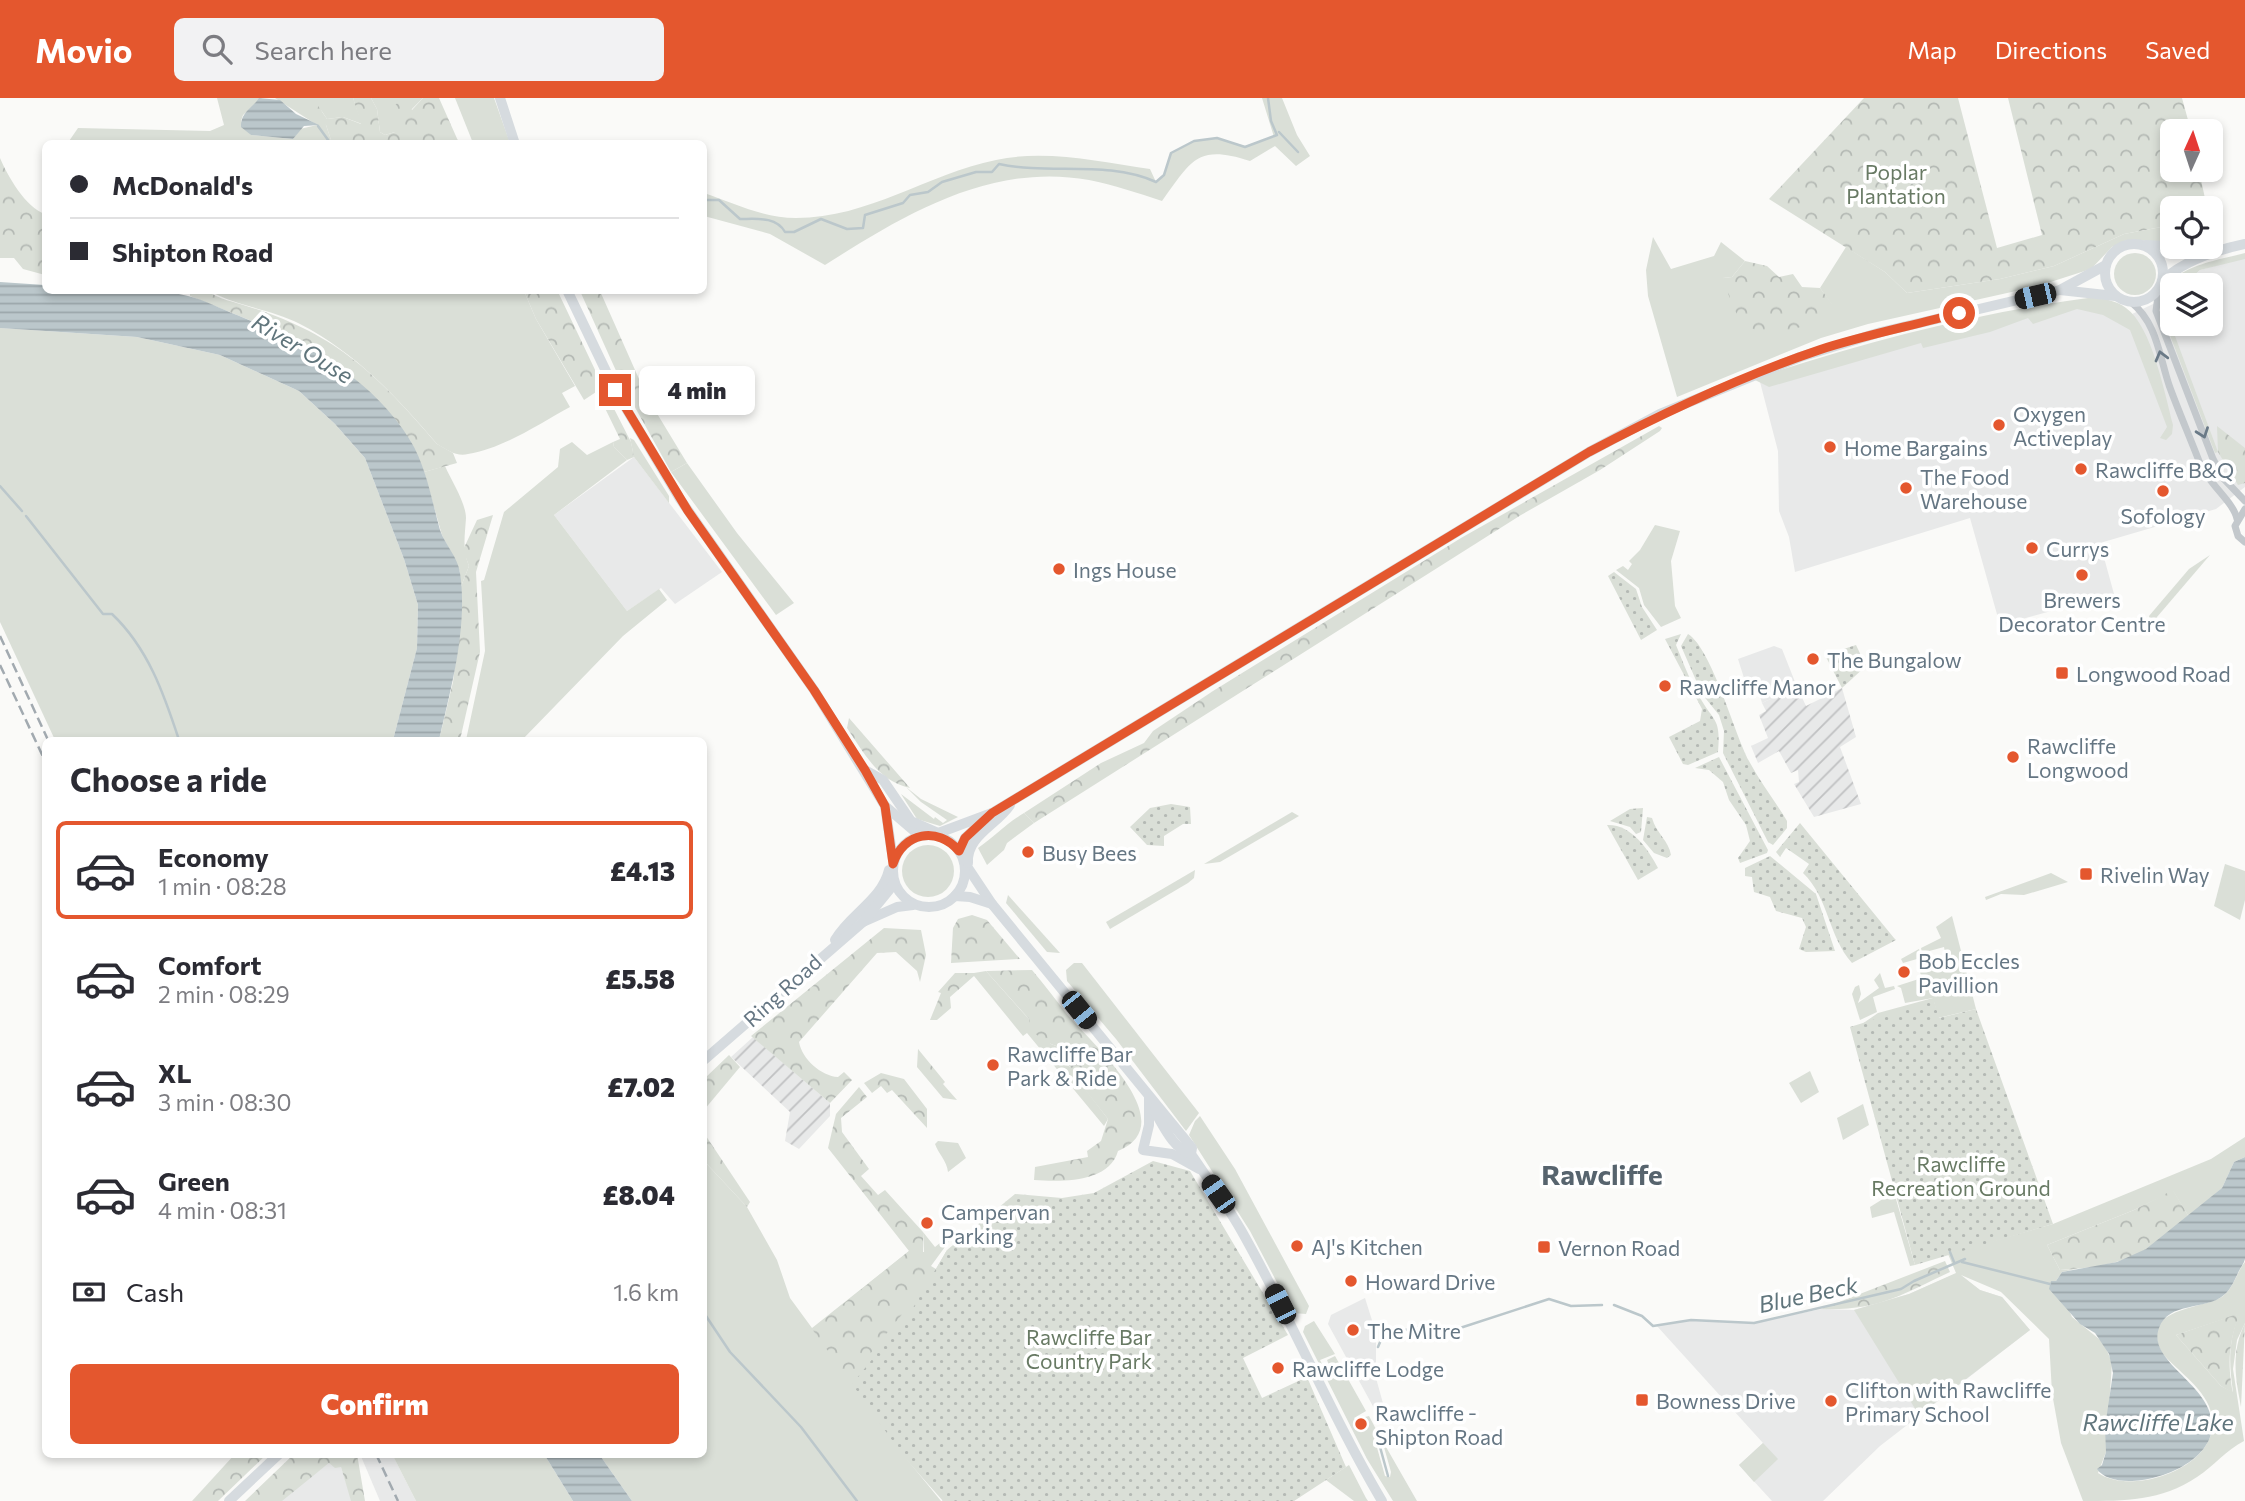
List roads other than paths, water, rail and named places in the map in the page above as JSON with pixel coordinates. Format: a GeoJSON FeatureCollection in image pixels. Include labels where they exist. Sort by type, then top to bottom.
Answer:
{"type":"FeatureCollection","features":[{"type":"Feature","properties":{"kind":"main road"},"geometry":{"type":"LineString","coordinates":[[500,98],[514,140]]}},
{"type":"Feature","properties":{"kind":"main road"},"geometry":{"type":"LineString","coordinates":[[2223,249],[2245,244]]}},
{"type":"Feature","properties":{"kind":"main road"},"geometry":{"type":"LineString","coordinates":[[893,864],[900,849],[920,836],[944,832],[1013,802],[1589,452],[1660,414],[1755,373],[1821,349],[2060,290],[2106,265],[2116,250],[2124,245],[2160,246]]}},
{"type":"Feature","properties":{"kind":"main road"},"geometry":{"type":"LineString","coordinates":[[2142,245],[2157,255],[2163,273]]}},
{"type":"Feature","properties":{"kind":"main road"},"geometry":{"type":"LineString","coordinates":[[2173,273],[2199,259]]}},
{"type":"Feature","properties":{"kind":"main road"},"geometry":{"type":"LineString","coordinates":[[2106,265],[2106,282],[2115,296]]}},
{"type":"Feature","properties":{"kind":"main road"},"geometry":{"type":"LineString","coordinates":[[2060,290],[2115,296],[2132,302],[2147,299],[2160,285]]}},
{"type":"Feature","properties":{"kind":"main road"},"geometry":{"type":"LineString","coordinates":[[569,294],[642,438],[688,511],[814,690],[885,806],[894,884],[904,898],[917,905],[939,906],[955,896],[963,884],[972,842],[999,821],[1013,802]]}},
{"type":"Feature","properties":{"kind":"main road"},"geometry":{"type":"LineString","coordinates":[[865,770],[883,780],[911,821],[926,830],[944,832]]}},
{"type":"Feature","properties":{"kind":"main road"},"geometry":{"type":"LineString","coordinates":[[885,806],[920,836]]}},
{"type":"Feature","properties":{"kind":"main road"},"geometry":{"type":"LineString","coordinates":[[959,851],[965,838],[992,813]]}},
{"type":"Feature","properties":{"kind":"main road"},"geometry":{"type":"LineString","coordinates":[[932,835],[948,840],[959,851],[992,904],[1156,1106],[1161,1107],[1182,1133],[1192,1148],[1191,1154],[1252,1250],[1353,1454],[1381,1501]]}},
{"type":"Feature","properties":{"kind":"main road"},"geometry":{"type":"LineString","coordinates":[[831,946],[844,925],[884,885],[892,849]]}},
{"type":"Feature","properties":{"kind":"main road","name":"Ring Road"},"geometry":{"type":"LineString","coordinates":[[863,922],[894,884]]}},
{"type":"Feature","properties":{"kind":"main road"},"geometry":{"type":"LineString","coordinates":[[955,896],[970,897],[992,904]]}},
{"type":"Feature","properties":{"kind":"main road","name":"Ring Road"},"geometry":{"type":"LineString","coordinates":[[707,1056],[831,946],[863,922],[897,907],[917,905]]}},
{"type":"Feature","properties":{"kind":"main road"},"geometry":{"type":"LineString","coordinates":[[1149,1097],[1149,1125],[1143,1150],[1172,1154],[1202,1171]]}},
{"type":"Feature","properties":{"kind":"main road"},"geometry":{"type":"LineString","coordinates":[[1156,1106],[1155,1112],[1168,1132],[1185,1153],[1191,1154]]}},
{"type":"Feature","properties":{"kind":"main road"},"geometry":{"type":"LineString","coordinates":[[1168,1132],[1182,1133]]}},
{"type":"Feature","properties":{"kind":"main road"},"geometry":{"type":"LineString","coordinates":[[229,1501],[275,1458]]}},
{"type":"Feature","properties":{"kind":"street"},"geometry":{"type":"LineString","coordinates":[[2160,285],[2156,311],[2160,321]]}},
{"type":"Feature","properties":{"kind":"street"},"geometry":{"type":"LineString","coordinates":[[2132,302],[2147,319],[2156,337],[2167,379],[2202,470],[2210,484],[2232,506],[2237,519],[2236,531],[2245,542]]}},
{"type":"Feature","properties":{"kind":"street"},"geometry":{"type":"LineString","coordinates":[[2166,336],[2213,459],[2230,487],[2245,501]]}},
{"type":"Feature","properties":{"kind":"street"},"geometry":{"type":"LineString","coordinates":[[2237,519],[2245,509]]}},
{"type":"Feature","properties":{"kind":"water"},"geometry":{"type":"Polygon","coordinates":[[[259,98],[280,100],[296,114],[319,125],[304,126],[293,139],[251,135],[241,127],[242,122],[245,113],[259,98]]]}},
{"type":"Feature","properties":{"kind":"water","name":"River Ouse"},"geometry":{"type":"Polygon","coordinates":[[[0,282],[42,285],[42,294],[176,294],[207,302],[287,337],[334,364],[376,397],[394,417],[416,450],[440,530],[460,573],[460,636],[440,737],[394,737],[417,648],[418,605],[404,559],[365,458],[335,424],[299,391],[220,355],[137,337],[0,328],[0,282]]]}},
{"type":"Feature","properties":{"kind":"water","name":"Rawcliffe Lake"},"geometry":{"type":"Polygon","coordinates":[[[2245,1157],[2244,1263],[2224,1295],[2171,1314],[2159,1328],[2158,1340],[2162,1352],[2193,1386],[2210,1412],[2212,1427],[2207,1443],[2196,1457],[2161,1476],[2123,1481],[2107,1477],[2097,1469],[2102,1465],[2106,1452],[2105,1427],[2113,1373],[2109,1354],[2095,1333],[2080,1324],[2049,1289],[2051,1281],[2056,1281],[2062,1272],[2117,1262],[2146,1249],[2222,1188],[2234,1162],[2245,1157]]]}},
{"type":"Feature","properties":{"kind":"water"},"geometry":{"type":"Polygon","coordinates":[[[546,1458],[602,1458],[632,1501],[573,1501],[546,1458]]]}},
{"type":"Feature","properties":{"kind":"waterway"},"geometry":{"type":"LineString","coordinates":[[707,200],[719,200],[740,219],[771,221],[785,232],[794,232],[821,219],[847,229],[863,228],[865,215],[903,203],[910,195],[928,192],[942,182],[976,172],[992,172],[999,164],[1118,171],[1156,182],[1164,175],[1171,153],[1194,141],[1217,138],[1245,147],[1277,135],[1271,121],[1268,98]]}},
{"type":"Feature","properties":{"kind":"waterway"},"geometry":{"type":"LineString","coordinates":[[318,126],[328,140]]}},
{"type":"Feature","properties":{"kind":"waterway"},"geometry":{"type":"LineString","coordinates":[[1279,132],[1298,152]]}},
{"type":"Feature","properties":{"kind":"waterway"},"geometry":{"type":"LineString","coordinates":[[0,486],[22,511]]}},
{"type":"Feature","properties":{"kind":"waterway"},"geometry":{"type":"LineString","coordinates":[[26,516],[103,614],[112,614],[136,642],[161,689],[178,737]]}},
{"type":"Feature","properties":{"kind":"waterway"},"geometry":{"type":"LineString","coordinates":[[1950,1252],[1954,1262]]}},
{"type":"Feature","properties":{"kind":"waterway","name":"Blue Beck"},"geometry":{"type":"LineString","coordinates":[[1614,1305],[1642,1316],[1653,1326],[1691,1320],[1754,1323],[1901,1289],[1965,1259]]}},
{"type":"Feature","properties":{"kind":"waterway"},"geometry":{"type":"LineString","coordinates":[[1962,1262],[2050,1284]]}},
{"type":"Feature","properties":{"kind":"waterway","name":"Blue Beck"},"geometry":{"type":"LineString","coordinates":[[1378,1347],[1383,1335],[1419,1327],[1460,1328],[1549,1299],[1571,1306],[1602,1305]]}},
{"type":"Feature","properties":{"kind":"waterway"},"geometry":{"type":"LineString","coordinates":[[707,1318],[730,1352],[801,1427],[857,1501]]}},
{"type":"Feature","properties":{"kind":"waterway","name":"Blue Beck"},"geometry":{"type":"LineString","coordinates":[[1377,1436],[1388,1476]]}},
{"type":"Feature","properties":{"kind":"railway"},"geometry":{"type":"LineString","coordinates":[[0,636],[47,737]]}},
{"type":"Feature","properties":{"kind":"railway"},"geometry":{"type":"LineString","coordinates":[[0,665],[42,754]]}},
{"type":"Feature","properties":{"kind":"railway"},"geometry":{"type":"LineString","coordinates":[[378,1458],[398,1501]]}},
{"type":"Feature","properties":{"kind":"place","name":"Oxygen Activeplay"},"geometry":{"type":"Point","coordinates":[1999,425]}},
{"type":"Feature","properties":{"kind":"place","name":"Home Bargains"},"geometry":{"type":"Point","coordinates":[1830,447]}},
{"type":"Feature","properties":{"kind":"place","name":"Rawcliffe B&Q"},"geometry":{"type":"Point","coordinates":[2081,469]}},
{"type":"Feature","properties":{"kind":"place","name":"The Food Warehouse"},"geometry":{"type":"Point","coordinates":[1906,488]}},
{"type":"Feature","properties":{"kind":"place","name":"Sofology"},"geometry":{"type":"Point","coordinates":[2163,491]}},
{"type":"Feature","properties":{"kind":"place","name":"Currys"},"geometry":{"type":"Point","coordinates":[2032,548]}},
{"type":"Feature","properties":{"kind":"place","name":"Ings House"},"geometry":{"type":"Point","coordinates":[1059,569]}},
{"type":"Feature","properties":{"kind":"place","name":"Brewers Decorator Centre"},"geometry":{"type":"Point","coordinates":[2082,575]}},
{"type":"Feature","properties":{"kind":"place","name":"The Bungalow"},"geometry":{"type":"Point","coordinates":[1813,659]}},
{"type":"Feature","properties":{"kind":"place","name":"Longwood Road"},"geometry":{"type":"Point","coordinates":[2062,673]}},
{"type":"Feature","properties":{"kind":"place","name":"Rawcliffe Manor"},"geometry":{"type":"Point","coordinates":[1665,686]}},
{"type":"Feature","properties":{"kind":"place","name":"Rawcliffe Longwood"},"geometry":{"type":"Point","coordinates":[2013,757]}},
{"type":"Feature","properties":{"kind":"place","name":"Busy Bees"},"geometry":{"type":"Point","coordinates":[1028,852]}},
{"type":"Feature","properties":{"kind":"place","name":"Rivelin Way"},"geometry":{"type":"Point","coordinates":[2086,874]}},
{"type":"Feature","properties":{"kind":"place","name":"Bob Eccles Pavillion"},"geometry":{"type":"Point","coordinates":[1904,972]}},
{"type":"Feature","properties":{"kind":"place","name":"Rawcliffe Bar Park & Ride"},"geometry":{"type":"Point","coordinates":[993,1065]}},
{"type":"Feature","properties":{"kind":"place","name":"Campervan Parking"},"geometry":{"type":"Point","coordinates":[927,1223]}},
{"type":"Feature","properties":{"kind":"place","name":"AJ's Kitchen"},"geometry":{"type":"Point","coordinates":[1297,1246]}},
{"type":"Feature","properties":{"kind":"place","name":"Vernon Road"},"geometry":{"type":"Point","coordinates":[1544,1247]}},
{"type":"Feature","properties":{"kind":"place","name":"Howard Drive"},"geometry":{"type":"Point","coordinates":[1351,1281]}},
{"type":"Feature","properties":{"kind":"place","name":"The Mitre"},"geometry":{"type":"Point","coordinates":[1353,1330]}},
{"type":"Feature","properties":{"kind":"place","name":"Rawcliffe Lodge"},"geometry":{"type":"Point","coordinates":[1278,1368]}},
{"type":"Feature","properties":{"kind":"place","name":"Bowness Drive"},"geometry":{"type":"Point","coordinates":[1642,1400]}},
{"type":"Feature","properties":{"kind":"place","name":"Clifton with Rawcliffe Primary School"},"geometry":{"type":"Point","coordinates":[1831,1401]}},
{"type":"Feature","properties":{"kind":"place","name":"Rawcliffe - Shipton Road"},"geometry":{"type":"Point","coordinates":[1361,1424]}},
{"type":"Feature","properties":{"kind":"district","name":"Rawcliffe"},"geometry":{"type":"Point","coordinates":[1602,1174]}},
{"type":"Feature","properties":{"kind":"park label","name":"Poplar Plantation"},"geometry":{"type":"Point","coordinates":[1896,183]}},
{"type":"Feature","properties":{"kind":"park label","name":"Rawcliffe Recreation Ground"},"geometry":{"type":"Point","coordinates":[1961,1175]}},
{"type":"Feature","properties":{"kind":"park label","name":"Rawcliffe Bar Country Park"},"geometry":{"type":"Point","coordinates":[1089,1348]}}]}
